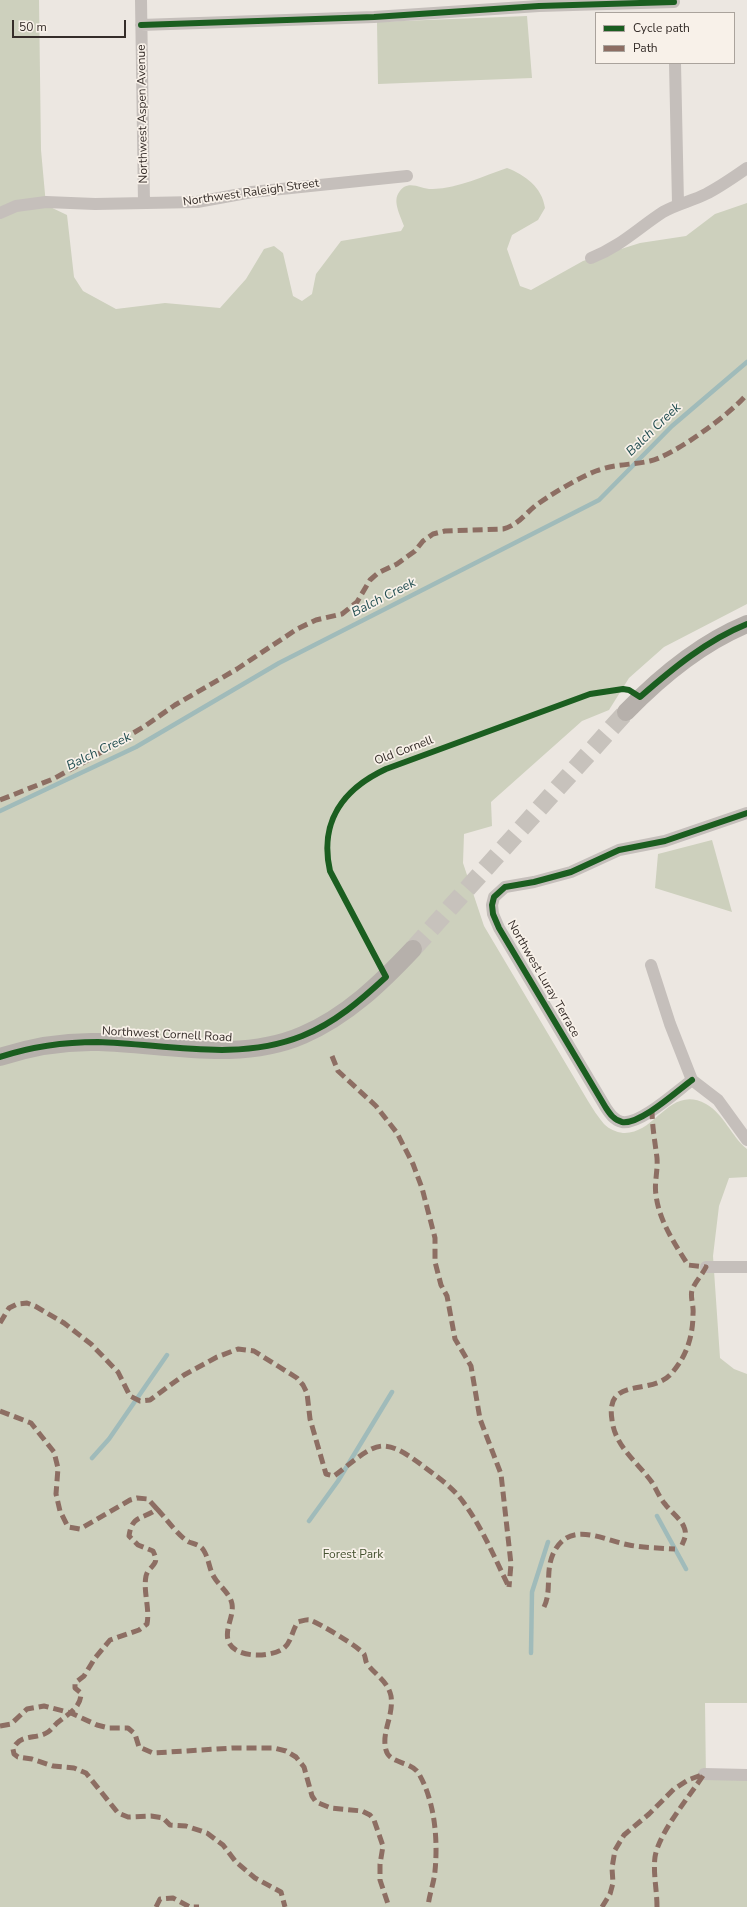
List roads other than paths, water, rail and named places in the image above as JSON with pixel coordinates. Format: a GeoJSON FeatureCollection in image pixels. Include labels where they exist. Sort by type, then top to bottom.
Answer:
{"type":"FeatureCollection","features":[{"type":"Feature","properties":{"kind":"main road"},"geometry":{"type":"LineString","coordinates":[[626,712],[657,683],[680,665],[726,634],[747,624]]}},
{"type":"Feature","properties":{"kind":"main road","name":"Northwest Cornell Road"},"geometry":{"type":"LineString","coordinates":[[0,1057],[44,1045],[67,1043],[98,1042],[222,1050],[249,1048],[281,1042],[302,1036],[320,1027],[354,1005],[386,977],[412,949]]}},
{"type":"Feature","properties":{"kind":"street","name":"Northwest Aspen Avenue"},"geometry":{"type":"LineString","coordinates":[[141,0],[144,203]]}},
{"type":"Feature","properties":{"kind":"street"},"geometry":{"type":"LineString","coordinates":[[141,25],[374,16],[539,6],[674,5]]}},
{"type":"Feature","properties":{"kind":"street"},"geometry":{"type":"LineString","coordinates":[[675,64],[678,204]]}},
{"type":"Feature","properties":{"kind":"street"},"geometry":{"type":"LineString","coordinates":[[591,258],[620,244],[650,221],[678,204],[705,195],[747,168]]}},
{"type":"Feature","properties":{"kind":"street","name":"Northwest Raleigh Street"},"geometry":{"type":"LineString","coordinates":[[0,213],[16,206],[31,203],[95,204],[197,202],[252,192],[407,176]]}},
{"type":"Feature","properties":{"kind":"street","name":"Northwest Luray Terrace"},"geometry":{"type":"LineString","coordinates":[[692,1080],[634,1121],[621,1122],[615,1119],[606,1108],[499,928],[492,905],[494,897],[505,887],[534,882],[571,872],[619,850],[665,841],[747,813]]}},
{"type":"Feature","properties":{"kind":"street"},"geometry":{"type":"LineString","coordinates":[[651,965],[670,1024],[692,1080],[718,1100],[747,1140]]}},
{"type":"Feature","properties":{"kind":"street"},"geometry":{"type":"LineString","coordinates":[[706,1267],[747,1267]]}},
{"type":"Feature","properties":{"kind":"street"},"geometry":{"type":"LineString","coordinates":[[704,1774],[747,1775]]}},
{"type":"Feature","properties":{"kind":"waterway","name":"Balch Creek"},"geometry":{"type":"LineString","coordinates":[[0,811],[136,747],[279,663],[599,500],[672,426],[747,362]]}},
{"type":"Feature","properties":{"kind":"waterway"},"geometry":{"type":"LineString","coordinates":[[92,1458],[109,1439],[167,1355]]}},
{"type":"Feature","properties":{"kind":"waterway"},"geometry":{"type":"LineString","coordinates":[[309,1521],[338,1481],[392,1392]]}},
{"type":"Feature","properties":{"kind":"waterway"},"geometry":{"type":"LineString","coordinates":[[657,1516],[686,1569]]}},
{"type":"Feature","properties":{"kind":"waterway"},"geometry":{"type":"LineString","coordinates":[[531,1653],[532,1592],[548,1542]]}},
{"type":"Feature","properties":{"kind":"tunnel"},"geometry":{"type":"LineString","coordinates":[[413,949],[626,712]]}},
{"type":"Feature","properties":{"kind":"park label","name":"Forest Park"},"geometry":{"type":"Point","coordinates":[353,1555]}}]}
